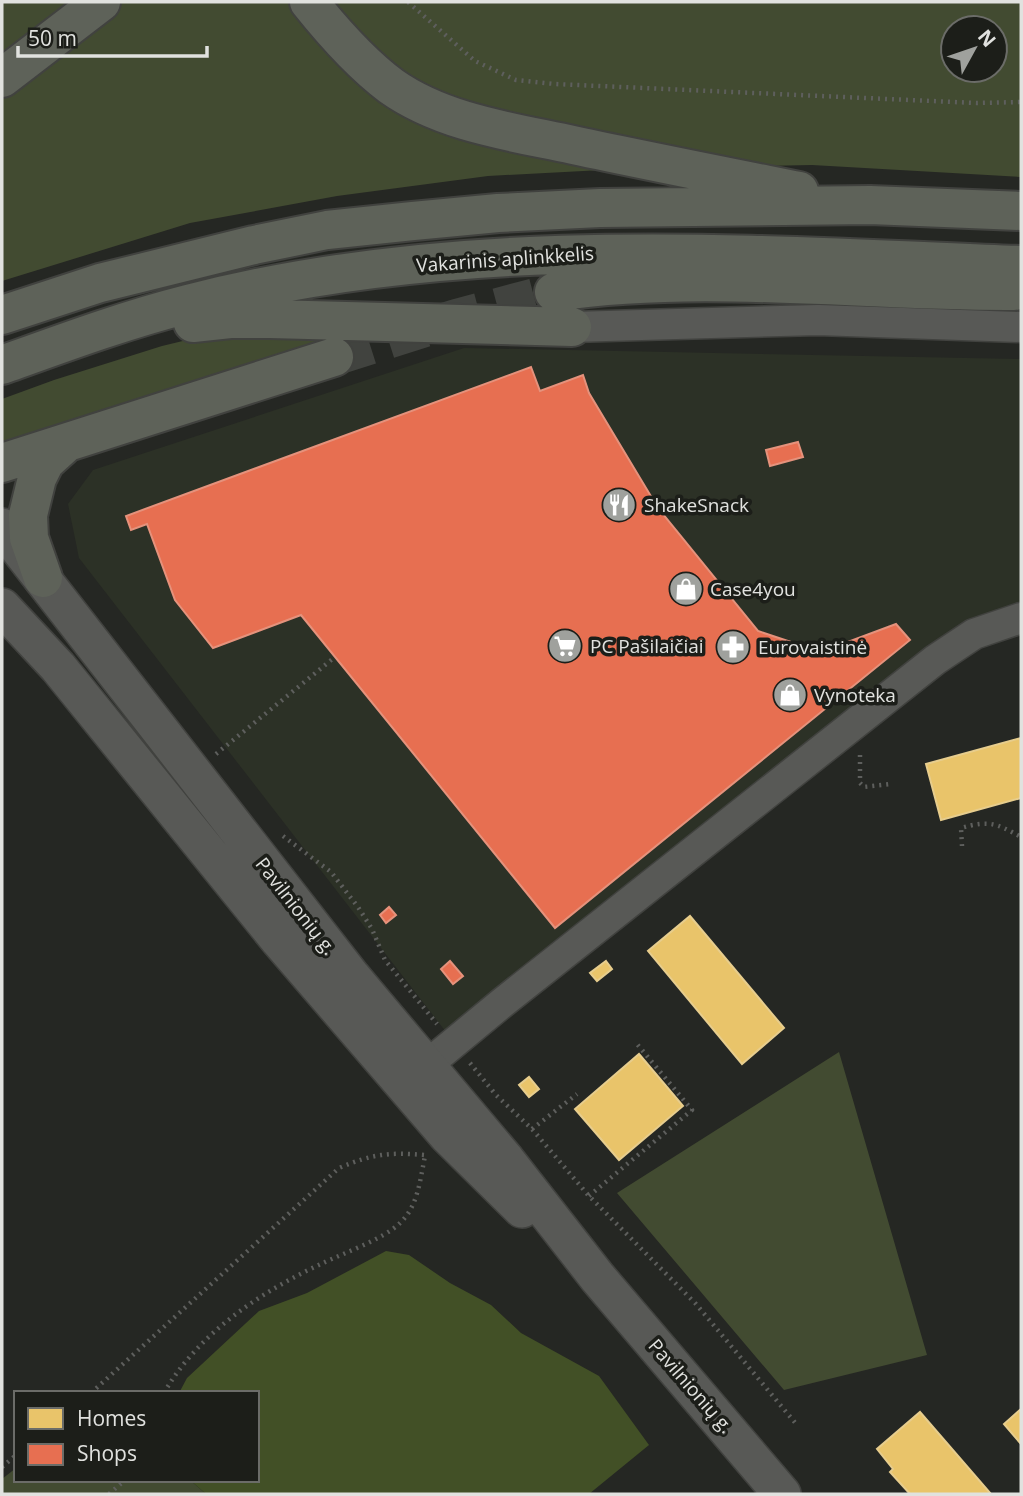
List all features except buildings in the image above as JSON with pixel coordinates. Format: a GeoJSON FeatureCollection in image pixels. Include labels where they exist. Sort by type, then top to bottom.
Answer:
{"type":"FeatureCollection","features":[{"type":"Feature","properties":{"kind":"highway"},"geometry":{"type":"LineString","coordinates":[[2,78],[101,2]]}},
{"type":"Feature","properties":{"kind":"highway"},"geometry":{"type":"LineString","coordinates":[[309,2],[361,60],[393,87],[425,104],[467,120],[650,162],[870,205]]}},
{"type":"Feature","properties":{"kind":"highway"},"geometry":{"type":"LineString","coordinates":[[2,315],[88,286],[176,263],[327,230],[498,213],[600,208],[870,205],[1021,211]]}},
{"type":"Feature","properties":{"kind":"highway","name":"Vakarinis aplinkkelis"},"geometry":{"type":"LineString","coordinates":[[2,365],[90,334],[190,314],[349,273],[537,254],[719,253],[1021,265]]}},
{"type":"Feature","properties":{"kind":"highway"},"geometry":{"type":"LineString","coordinates":[[554,292],[609,284],[689,281],[1021,291]]}},
{"type":"Feature","properties":{"kind":"highway"},"geometry":{"type":"LineString","coordinates":[[190,314],[230,319],[572,327]]}},
{"type":"Feature","properties":{"kind":"highway"},"geometry":{"type":"LineString","coordinates":[[2,463],[334,357]]}},
{"type":"Feature","properties":{"kind":"highway"},"geometry":{"type":"LineString","coordinates":[[43,578],[29,538],[28,515],[37,478],[46,462],[66,443]]}},
{"type":"Feature","properties":{"kind":"street"},"geometry":{"type":"LineString","coordinates":[[572,327],[818,320],[1021,327]]}},
{"type":"Feature","properties":{"kind":"street","name":"Pavilnionių g."},"geometry":{"type":"LineString","coordinates":[[2,527],[298,909],[428,1064],[480,1170],[598,1278],[782,1494]]}},
{"type":"Feature","properties":{"kind":"street","name":"Pavilnionių g."},"geometry":{"type":"LineString","coordinates":[[2,607],[58,667],[279,940],[428,1064]]}},
{"type":"Feature","properties":{"kind":"street"},"geometry":{"type":"LineString","coordinates":[[428,1064],[934,660],[974,634],[1021,618]]}},
{"type":"Feature","properties":{"kind":"path"},"geometry":{"type":"LineString","coordinates":[[408,2],[475,61],[516,80],[908,100],[1021,102]]}},
{"type":"Feature","properties":{"kind":"path"},"geometry":{"type":"LineString","coordinates":[[216,754],[335,657]]}},
{"type":"Feature","properties":{"kind":"path"},"geometry":{"type":"LineString","coordinates":[[845,731],[859,751],[860,783],[864,788],[891,784]]}},
{"type":"Feature","properties":{"kind":"path"},"geometry":{"type":"LineString","coordinates":[[209,745],[223,764]]}},
{"type":"Feature","properties":{"kind":"path"},"geometry":{"type":"LineString","coordinates":[[962,845],[961,828],[982,822],[999,824],[1021,836]]}},
{"type":"Feature","properties":{"kind":"path"},"geometry":{"type":"LineString","coordinates":[[276,829],[331,872],[358,906],[372,929],[428,1064],[496,1095],[532,1129],[589,1196],[696,1304],[797,1426]]}},
{"type":"Feature","properties":{"kind":"path"},"geometry":{"type":"LineString","coordinates":[[589,1196],[692,1110],[637,1044]]}},
{"type":"Feature","properties":{"kind":"path"},"geometry":{"type":"LineString","coordinates":[[532,1129],[577,1094]]}},
{"type":"Feature","properties":{"kind":"path"},"geometry":{"type":"LineString","coordinates":[[93,1391],[339,1168],[367,1156],[397,1153],[425,1155],[415,1203],[398,1226],[290,1278],[244,1307],[192,1353],[165,1391]]}},
{"type":"Feature","properties":{"kind":"path"},"geometry":{"type":"LineString","coordinates":[[108,1494],[123,1482]]}},
{"type":"Feature","properties":{"kind":"shaded area"},"geometry":{"type":"Polygon","coordinates":[[[464,348],[1021,359],[1021,610],[979,623],[937,641],[446,1032],[79,558],[68,504],[93,470],[464,348]]]}},
{"type":"Feature","properties":{"kind":"green space"},"geometry":{"type":"Polygon","coordinates":[[[2,2],[1021,2],[1021,177],[812,165],[621,169],[488,176],[337,196],[190,223],[2,281],[2,2]]]}},
{"type":"Feature","properties":{"kind":"green space"},"geometry":{"type":"Polygon","coordinates":[[[267,337],[327,340],[2,447],[2,399],[54,380],[191,339],[267,337]]]}},
{"type":"Feature","properties":{"kind":"green space"},"geometry":{"type":"Polygon","coordinates":[[[839,1052],[927,1355],[784,1390],[617,1193],[839,1052]]]}},
{"type":"Feature","properties":{"kind":"green space"},"geometry":{"type":"Polygon","coordinates":[[[386,1251],[409,1255],[450,1283],[491,1305],[521,1333],[599,1376],[649,1445],[589,1494],[206,1494],[192,1482],[259,1482],[259,1391],[180,1391],[187,1378],[259,1311],[307,1293],[386,1251]]]}},
{"type":"Feature","properties":{"kind":"green space"},"geometry":{"type":"Polygon","coordinates":[[[14,1470],[14,1482],[192,1482],[206,1494],[2,1494],[2,1479],[14,1470]]]}},
{"type":"Feature","properties":{"kind":"tunnel"},"geometry":{"type":"LineString","coordinates":[[334,357],[456,318],[554,292]]}},
{"type":"Feature","properties":{"kind":"place","name":"ShakeSnack"},"geometry":{"type":"Point","coordinates":[619,505]}},
{"type":"Feature","properties":{"kind":"place","name":"Case4you"},"geometry":{"type":"Point","coordinates":[686,589]}},
{"type":"Feature","properties":{"kind":"place","name":"PC Pašilaičiai"},"geometry":{"type":"Point","coordinates":[565,646]}},
{"type":"Feature","properties":{"kind":"place","name":"Eurovaistinė"},"geometry":{"type":"Point","coordinates":[733,647]}},
{"type":"Feature","properties":{"kind":"place","name":"Vynoteka"},"geometry":{"type":"Point","coordinates":[790,695]}}]}
